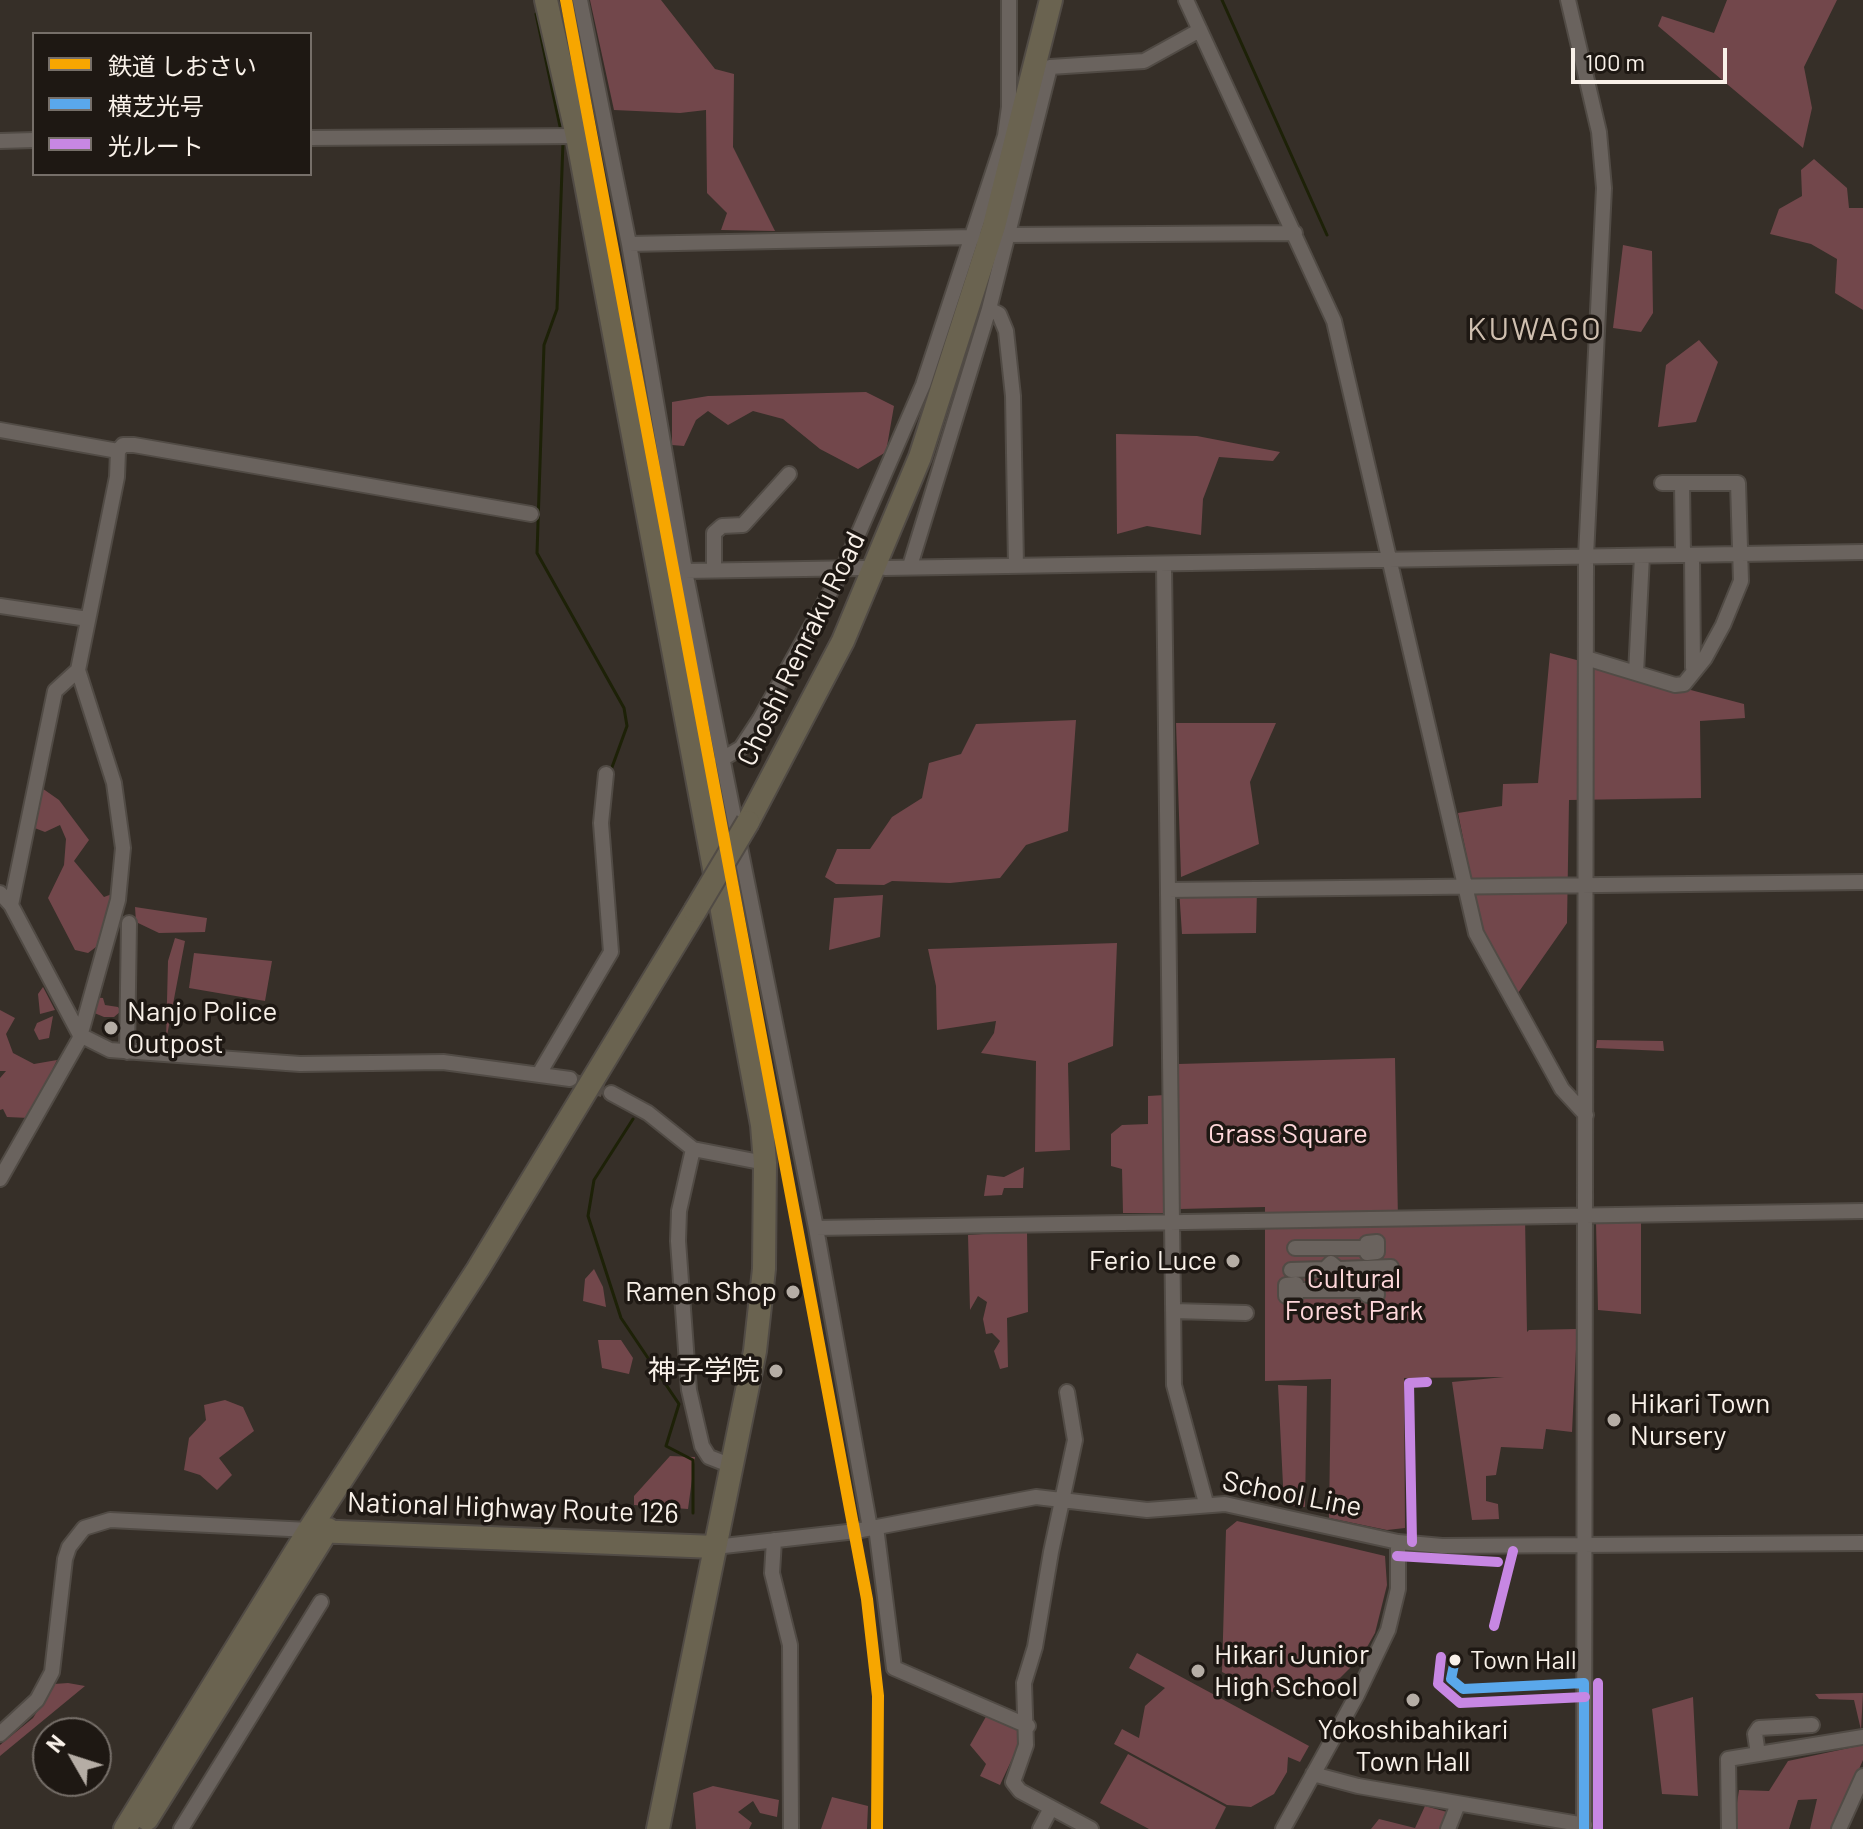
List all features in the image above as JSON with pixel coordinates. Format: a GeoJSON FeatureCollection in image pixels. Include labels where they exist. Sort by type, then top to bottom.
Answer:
{"type":"FeatureCollection","features":[{"type":"Feature","properties":{"kind":"highway","name":"National Highway Route 126"},"geometry":{"type":"LineString","coordinates":[[546,0],[566,136],[762,1125],[765,1163],[767,1204],[760,1312],[658,1829]]}},
{"type":"Feature","properties":{"kind":"highway","name":"Choshi Renraku Road"},"geometry":{"type":"LineString","coordinates":[[318,1531],[748,822],[843,641],[920,457],[994,226],[1051,0]]}},
{"type":"Feature","properties":{"kind":"highway","name":"National Highway Route 126"},"geometry":{"type":"LineString","coordinates":[[318,1531],[715,1547]]}},
{"type":"Feature","properties":{"kind":"highway"},"geometry":{"type":"LineString","coordinates":[[125,1829],[318,1531]]}},
{"type":"Feature","properties":{"kind":"highway"},"geometry":{"type":"LineString","coordinates":[[141,1829],[318,1531]]}},
{"type":"Feature","properties":{"kind":"street"},"geometry":{"type":"LineString","coordinates":[[580,0],[629,244],[685,571],[873,1528],[894,1668],[1028,1726]]}},
{"type":"Feature","properties":{"kind":"street"},"geometry":{"type":"LineString","coordinates":[[722,759],[741,748],[760,719],[843,569],[923,385],[1005,136],[1009,107],[1009,0]]}},
{"type":"Feature","properties":{"kind":"street"},"geometry":{"type":"LineString","coordinates":[[1186,0],[1334,321],[1463,887],[1486,956],[1562,1089],[1586,1115]]}},
{"type":"Feature","properties":{"kind":"street"},"geometry":{"type":"LineString","coordinates":[[1313,1774],[1358,1786],[1584,1827],[1586,556],[1604,188],[1599,132],[1568,0]]}},
{"type":"Feature","properties":{"kind":"street"},"geometry":{"type":"LineString","coordinates":[[910,566],[989,309],[1050,67],[1144,61],[1200,30]]}},
{"type":"Feature","properties":{"kind":"street"},"geometry":{"type":"LineString","coordinates":[[312,138],[566,136]]}},
{"type":"Feature","properties":{"kind":"street"},"geometry":{"type":"LineString","coordinates":[[0,141],[32,140]]}},
{"type":"Feature","properties":{"kind":"street"},"geometry":{"type":"LineString","coordinates":[[1007,235],[1295,233]]}},
{"type":"Feature","properties":{"kind":"street"},"geometry":{"type":"LineString","coordinates":[[629,244],[974,237]]}},
{"type":"Feature","properties":{"kind":"street"},"geometry":{"type":"LineString","coordinates":[[989,309],[999,314],[1006,331],[1013,396],[1016,566]]}},
{"type":"Feature","properties":{"kind":"street"},"geometry":{"type":"LineString","coordinates":[[0,430],[118,451]]}},
{"type":"Feature","properties":{"kind":"street"},"geometry":{"type":"LineString","coordinates":[[0,1179],[80,1035],[118,900],[123,848],[107,755],[78,670],[117,477],[118,451],[123,445],[134,445],[531,514]]}},
{"type":"Feature","properties":{"kind":"street"},"geometry":{"type":"LineString","coordinates":[[714,569],[714,533],[722,526],[743,525],[789,474]]}},
{"type":"Feature","properties":{"kind":"street"},"geometry":{"type":"LineString","coordinates":[[1586,658],[1675,685],[1684,684],[1693,668],[1705,658],[1723,625],[1741,581],[1738,483],[1662,483]]}},
{"type":"Feature","properties":{"kind":"street"},"geometry":{"type":"LineString","coordinates":[[1682,483],[1693,668]]}},
{"type":"Feature","properties":{"kind":"street"},"geometry":{"type":"LineString","coordinates":[[885,568],[1863,552]]}},
{"type":"Feature","properties":{"kind":"street"},"geometry":{"type":"LineString","coordinates":[[1636,673],[1642,556]]}},
{"type":"Feature","properties":{"kind":"street"},"geometry":{"type":"LineString","coordinates":[[1164,565],[1175,1221],[1174,1385],[1206,1503]]}},
{"type":"Feature","properties":{"kind":"street"},"geometry":{"type":"LineString","coordinates":[[685,571],[864,568]]}},
{"type":"Feature","properties":{"kind":"street"},"geometry":{"type":"LineString","coordinates":[[0,606],[88,619]]}},
{"type":"Feature","properties":{"kind":"street"},"geometry":{"type":"LineString","coordinates":[[11,905],[55,691],[78,670]]}},
{"type":"Feature","properties":{"kind":"street"},"geometry":{"type":"LineString","coordinates":[[539,1074],[611,952],[601,823],[606,774]]}},
{"type":"Feature","properties":{"kind":"street"},"geometry":{"type":"LineString","coordinates":[[1168,890],[1863,882]]}},
{"type":"Feature","properties":{"kind":"street"},"geometry":{"type":"LineString","coordinates":[[0,893],[11,905],[80,1035],[110,1050],[300,1064],[443,1062],[570,1079]]}},
{"type":"Feature","properties":{"kind":"street"},"geometry":{"type":"LineString","coordinates":[[127,1052],[129,923]]}},
{"type":"Feature","properties":{"kind":"street"},"geometry":{"type":"LineString","coordinates":[[611,1093],[648,1113],[693,1149],[765,1163]]}},
{"type":"Feature","properties":{"kind":"street"},"geometry":{"type":"LineString","coordinates":[[693,1149],[679,1211],[678,1241],[689,1390],[702,1446],[709,1457],[732,1466]]}},
{"type":"Feature","properties":{"kind":"street"},"geometry":{"type":"LineString","coordinates":[[816,1228],[1863,1211]]}},
{"type":"Feature","properties":{"kind":"street"},"geometry":{"type":"LineString","coordinates":[[1292,1281],[1293,1251],[1331,1269],[1370,1294],[1372,1268],[1369,1250],[1331,1269],[1292,1281]]}},
{"type":"Feature","properties":{"kind":"street"},"geometry":{"type":"LineString","coordinates":[[1292,1281],[1331,1269],[1391,1267]]}},
{"type":"Feature","properties":{"kind":"street"},"geometry":{"type":"LineString","coordinates":[[1173,1311],[1246,1313]]}},
{"type":"Feature","properties":{"kind":"street"},"geometry":{"type":"LineString","coordinates":[[1067,1392],[1075,1440],[1035,1647],[1024,1683],[1028,1726],[1026,1745],[1013,1782],[1020,1791],[1091,1829]]}},
{"type":"Feature","properties":{"kind":"street","name":"School Line"},"geometry":{"type":"LineString","coordinates":[[715,1547],[873,1528],[1026,1498],[1147,1510],[1206,1503],[1253,1508],[1398,1542],[1499,1548],[1863,1543]]}},
{"type":"Feature","properties":{"kind":"street"},"geometry":{"type":"LineString","coordinates":[[0,1734],[37,1700],[52,1672],[65,1559],[69,1547],[84,1528],[110,1520],[318,1531]]}},
{"type":"Feature","properties":{"kind":"street"},"geometry":{"type":"LineString","coordinates":[[774,1540],[772,1573],[790,1645],[791,1829]]}},
{"type":"Feature","properties":{"kind":"street"},"geometry":{"type":"LineString","coordinates":[[1283,1829],[1388,1630],[1398,1589],[1398,1542]]}},
{"type":"Feature","properties":{"kind":"street"},"geometry":{"type":"LineString","coordinates":[[181,1829],[321,1602]]}},
{"type":"Feature","properties":{"kind":"street"},"geometry":{"type":"LineString","coordinates":[[1811,1709],[1813,1745]]}},
{"type":"Feature","properties":{"kind":"street"},"geometry":{"type":"LineString","coordinates":[[1758,1754],[1755,1734],[1759,1728],[1812,1725]]}},
{"type":"Feature","properties":{"kind":"street"},"geometry":{"type":"LineString","coordinates":[[1729,1829],[1728,1759],[1863,1737]]}},
{"type":"Feature","properties":{"kind":"street"},"geometry":{"type":"LineString","coordinates":[[1839,1829],[1863,1776]]}},
{"type":"Feature","properties":{"kind":"street"},"geometry":{"type":"LineString","coordinates":[[1448,1829],[1458,1804]]}},
{"type":"Feature","properties":{"kind":"street"},"geometry":{"type":"LineString","coordinates":[[1040,1829],[1051,1808]]}},
{"type":"Feature","properties":{"kind":"green space"},"geometry":{"type":"Polygon","coordinates":[[[590,0],[661,0],[715,69],[734,74],[733,147],[775,231],[721,230],[727,213],[707,193],[706,110],[680,113],[614,110],[590,0]]]}},
{"type":"Feature","properties":{"kind":"green space"},"geometry":{"type":"Polygon","coordinates":[[[1727,0],[1837,0],[1804,67],[1812,108],[1803,148],[1658,26],[1662,16],[1714,33],[1727,0]]]}},
{"type":"Feature","properties":{"kind":"green space"},"geometry":{"type":"Polygon","coordinates":[[[1814,159],[1847,188],[1849,208],[1863,208],[1863,310],[1835,293],[1837,259],[1811,244],[1770,234],[1779,209],[1802,196],[1801,170],[1814,159]]]}},
{"type":"Feature","properties":{"kind":"green space"},"geometry":{"type":"Polygon","coordinates":[[[1623,245],[1652,251],[1653,313],[1641,332],[1613,328],[1623,245]]]}},
{"type":"Feature","properties":{"kind":"green space"},"geometry":{"type":"Polygon","coordinates":[[[1699,340],[1718,362],[1696,422],[1658,427],[1666,365],[1699,340]]]}},
{"type":"Feature","properties":{"kind":"green space"},"geometry":{"type":"Polygon","coordinates":[[[866,392],[894,406],[886,452],[858,469],[820,449],[783,419],[753,411],[728,425],[708,411],[696,420],[684,446],[672,445],[672,402],[708,396],[866,392]]]}},
{"type":"Feature","properties":{"kind":"green space"},"geometry":{"type":"Polygon","coordinates":[[[1116,434],[1197,436],[1280,452],[1273,461],[1219,457],[1203,499],[1201,535],[1147,526],[1117,534],[1116,434]]]}},
{"type":"Feature","properties":{"kind":"green space"},"geometry":{"type":"Polygon","coordinates":[[[1550,653],[1744,704],[1745,718],[1700,721],[1701,798],[1569,800],[1567,923],[1518,993],[1481,926],[1458,813],[1502,806],[1503,784],[1538,783],[1550,653]]]}},
{"type":"Feature","properties":{"kind":"green space"},"geometry":{"type":"Polygon","coordinates":[[[1076,720],[1068,831],[1026,845],[1000,878],[950,883],[892,881],[884,885],[836,884],[825,877],[837,849],[870,849],[892,817],[922,798],[929,763],[961,754],[976,724],[1076,720]]]}},
{"type":"Feature","properties":{"kind":"green space"},"geometry":{"type":"Polygon","coordinates":[[[1176,723],[1276,723],[1250,782],[1259,844],[1181,877],[1176,723]]]}},
{"type":"Feature","properties":{"kind":"green space"},"geometry":{"type":"Polygon","coordinates":[[[39,786],[59,800],[89,840],[74,861],[104,897],[112,894],[100,944],[88,953],[75,950],[48,898],[64,865],[66,839],[60,825],[45,832],[32,827],[39,786]]]}},
{"type":"Feature","properties":{"kind":"green space"},"geometry":{"type":"Polygon","coordinates":[[[1257,888],[1256,933],[1182,934],[1179,889],[1257,888]]]}},
{"type":"Feature","properties":{"kind":"green space"},"geometry":{"type":"Polygon","coordinates":[[[883,895],[880,937],[829,950],[834,898],[883,895]]]}},
{"type":"Feature","properties":{"kind":"green space"},"geometry":{"type":"Polygon","coordinates":[[[135,907],[207,918],[205,932],[159,933],[136,922],[135,907]]]}},
{"type":"Feature","properties":{"kind":"green space"},"geometry":{"type":"Polygon","coordinates":[[[175,938],[185,941],[166,1041],[168,961],[175,938]]]}},
{"type":"Feature","properties":{"kind":"green space"},"geometry":{"type":"Polygon","coordinates":[[[1117,943],[1113,1046],[1068,1063],[1070,1150],[1035,1152],[1036,1061],[981,1053],[994,1033],[996,1021],[937,1030],[936,986],[928,949],[1117,943]]]}},
{"type":"Feature","properties":{"kind":"green space"},"geometry":{"type":"Polygon","coordinates":[[[194,953],[272,961],[265,1001],[189,988],[194,953]]]}},
{"type":"Feature","properties":{"kind":"green space"},"geometry":{"type":"Polygon","coordinates":[[[43,987],[55,1010],[40,1014],[38,994],[43,987]]]}},
{"type":"Feature","properties":{"kind":"green space"},"geometry":{"type":"Polygon","coordinates":[[[91,997],[103,998],[105,1005],[118,1007],[121,1011],[114,1017],[92,1012],[91,997]]]}},
{"type":"Feature","properties":{"kind":"green space"},"geometry":{"type":"Polygon","coordinates":[[[0,1010],[15,1018],[6,1034],[13,1053],[34,1064],[57,1060],[29,1118],[7,1117],[3,1109],[0,1110],[0,1078],[6,1071],[0,1071],[0,1010]]]}},
{"type":"Feature","properties":{"kind":"green space"},"geometry":{"type":"Polygon","coordinates":[[[53,1016],[49,1038],[39,1040],[34,1030],[37,1023],[53,1016]]]}},
{"type":"Feature","properties":{"kind":"green space"},"geometry":{"type":"Polygon","coordinates":[[[1597,1040],[1663,1041],[1664,1051],[1596,1048],[1597,1040]]]}},
{"type":"Feature","properties":{"kind":"green space","name":"Cultural Forest Park"},"geometry":{"type":"Polygon","coordinates":[[[1395,1058],[1398,1220],[1525,1217],[1527,1332],[1577,1329],[1572,1432],[1546,1429],[1543,1449],[1501,1447],[1496,1475],[1486,1476],[1486,1501],[1498,1504],[1499,1519],[1472,1520],[1452,1382],[1504,1377],[1404,1378],[1405,1528],[1387,1530],[1329,1518],[1331,1379],[1265,1381],[1265,1207],[1179,1209],[1178,1064],[1395,1058]]]}},
{"type":"Feature","properties":{"kind":"green space"},"geometry":{"type":"Polygon","coordinates":[[[1165,1095],[1166,1213],[1123,1213],[1122,1169],[1111,1166],[1111,1134],[1122,1125],[1148,1124],[1148,1096],[1165,1095]]]}},
{"type":"Feature","properties":{"kind":"green space"},"geometry":{"type":"Polygon","coordinates":[[[1024,1167],[1023,1188],[1004,1188],[1002,1195],[984,1196],[987,1175],[1004,1177],[1024,1167]]]}},
{"type":"Feature","properties":{"kind":"green space"},"geometry":{"type":"Polygon","coordinates":[[[1641,1219],[1641,1314],[1598,1310],[1596,1222],[1641,1219]]]}},
{"type":"Feature","properties":{"kind":"green space"},"geometry":{"type":"Polygon","coordinates":[[[1027,1231],[1028,1312],[1007,1318],[1008,1367],[1000,1369],[994,1351],[1000,1341],[992,1333],[986,1334],[983,1319],[987,1302],[978,1296],[970,1310],[968,1235],[1027,1231]]]}},
{"type":"Feature","properties":{"kind":"green space"},"geometry":{"type":"Polygon","coordinates":[[[594,1269],[603,1287],[606,1307],[583,1301],[585,1279],[594,1269]]]}},
{"type":"Feature","properties":{"kind":"green space"},"geometry":{"type":"Polygon","coordinates":[[[598,1340],[621,1340],[633,1358],[629,1374],[602,1368],[598,1340]]]}},
{"type":"Feature","properties":{"kind":"green space"},"geometry":{"type":"Polygon","coordinates":[[[1278,1385],[1307,1386],[1305,1507],[1284,1505],[1278,1385]]]}},
{"type":"Feature","properties":{"kind":"green space"},"geometry":{"type":"Polygon","coordinates":[[[225,1400],[243,1407],[254,1431],[219,1458],[232,1475],[217,1490],[200,1475],[184,1470],[189,1438],[206,1420],[204,1405],[225,1400]]]}},
{"type":"Feature","properties":{"kind":"green space"},"geometry":{"type":"Polygon","coordinates":[[[670,1456],[695,1457],[688,1509],[634,1505],[634,1496],[670,1456]]]}},
{"type":"Feature","properties":{"kind":"green space"},"geometry":{"type":"Polygon","coordinates":[[[1237,1521],[1385,1556],[1387,1585],[1375,1633],[1362,1656],[1340,1678],[1316,1688],[1288,1694],[1260,1690],[1222,1672],[1226,1530],[1237,1521]]]}},
{"type":"Feature","properties":{"kind":"green space"},"geometry":{"type":"Polygon","coordinates":[[[1137,1653],[1309,1746],[1300,1762],[1288,1757],[1287,1772],[1274,1794],[1251,1807],[1227,1805],[1114,1744],[1122,1729],[1139,1738],[1145,1706],[1165,1688],[1129,1668],[1137,1653]]]}},
{"type":"Feature","properties":{"kind":"green space"},"geometry":{"type":"Polygon","coordinates":[[[54,1684],[85,1686],[47,1717],[34,1717],[54,1684]]]}},
{"type":"Feature","properties":{"kind":"green space"},"geometry":{"type":"Polygon","coordinates":[[[1863,1693],[1861,1730],[1854,1700],[1819,1699],[1815,1694],[1863,1693]]]}},
{"type":"Feature","properties":{"kind":"green space"},"geometry":{"type":"Polygon","coordinates":[[[1693,1697],[1698,1796],[1662,1794],[1652,1709],[1693,1697]]]}},
{"type":"Feature","properties":{"kind":"green space"},"geometry":{"type":"Polygon","coordinates":[[[988,1713],[1020,1725],[1019,1744],[1000,1785],[980,1776],[986,1764],[970,1745],[988,1713]]]}},
{"type":"Feature","properties":{"kind":"green space"},"geometry":{"type":"Polygon","coordinates":[[[32,1719],[32,1730],[0,1756],[0,1745],[32,1719]]]}},
{"type":"Feature","properties":{"kind":"green space"},"geometry":{"type":"Polygon","coordinates":[[[1863,1745],[1863,1760],[1833,1829],[1810,1829],[1817,1799],[1798,1800],[1789,1829],[1733,1829],[1739,1790],[1769,1791],[1788,1761],[1863,1745]]]}},
{"type":"Feature","properties":{"kind":"green space"},"geometry":{"type":"Polygon","coordinates":[[[1128,1754],[1226,1807],[1215,1829],[1149,1829],[1100,1803],[1128,1754]]]}},
{"type":"Feature","properties":{"kind":"green space"},"geometry":{"type":"Polygon","coordinates":[[[713,1786],[779,1800],[777,1817],[760,1813],[753,1801],[738,1812],[752,1823],[749,1829],[696,1829],[693,1793],[713,1786]]]}},
{"type":"Feature","properties":{"kind":"green space"},"geometry":{"type":"Polygon","coordinates":[[[832,1797],[868,1806],[867,1829],[821,1829],[832,1797]]]}},
{"type":"Feature","properties":{"kind":"green space"},"geometry":{"type":"Polygon","coordinates":[[[1425,1806],[1447,1812],[1441,1829],[1371,1829],[1379,1819],[1415,1828],[1425,1806]]]}},
{"type":"Feature","properties":{"kind":"waterway"},"geometry":{"type":"LineString","coordinates":[[1222,0],[1327,235]]}},
{"type":"Feature","properties":{"kind":"waterway"},"geometry":{"type":"LineString","coordinates":[[536,14],[561,131]]}},
{"type":"Feature","properties":{"kind":"waterway"},"geometry":{"type":"LineString","coordinates":[[563,142],[557,309],[544,345],[537,553],[624,708],[627,726],[611,770]]}},
{"type":"Feature","properties":{"kind":"waterway"},"geometry":{"type":"LineString","coordinates":[[633,1119],[594,1180],[588,1216],[621,1318],[679,1404],[666,1446],[693,1460],[693,1513]]}},
{"type":"Feature","properties":{"kind":"tunnel"},"geometry":{"type":"LineString","coordinates":[[570,1079],[611,1093]]}},
{"type":"Feature","properties":{"kind":"rail line","name":"しおさい"},"geometry":{"type":"LineString","coordinates":[[566,0],[867,1599],[878,1696],[877,1829]]}},
{"type":"Feature","properties":{"kind":"transit line","name":"光ルート"},"geometry":{"type":"LineString","coordinates":[[1412,1542],[1409,1383],[1427,1382]]}},
{"type":"Feature","properties":{"kind":"transit line","name":"光ルート"},"geometry":{"type":"LineString","coordinates":[[1494,1626],[1513,1551]]}},
{"type":"Feature","properties":{"kind":"transit line","name":"光ルート"},"geometry":{"type":"LineString","coordinates":[[1397,1556],[1498,1562]]}},
{"type":"Feature","properties":{"kind":"transit line","name":"光ルート"},"geometry":{"type":"LineString","coordinates":[[1441,1657],[1438,1684],[1460,1703],[1585,1697]]}},
{"type":"Feature","properties":{"kind":"transit line","name":"横芝光号"},"geometry":{"type":"LineString","coordinates":[[1455,1660],[1451,1679],[1463,1689],[1584,1683]]}},
{"type":"Feature","properties":{"kind":"transit line","name":"横芝光号"},"geometry":{"type":"LineString","coordinates":[[1584,1683],[1584,1829]]}},
{"type":"Feature","properties":{"kind":"transit line","name":"光ルート"},"geometry":{"type":"LineString","coordinates":[[1598,1683],[1598,1829]]}},
{"type":"Feature","properties":{"kind":"place","name":"Nanjo Police Outpost"},"geometry":{"type":"Point","coordinates":[111,1028]}},
{"type":"Feature","properties":{"kind":"place","name":"Ferio Luce"},"geometry":{"type":"Point","coordinates":[1233,1261]}},
{"type":"Feature","properties":{"kind":"place","name":"Ramen Shop"},"geometry":{"type":"Point","coordinates":[793,1292]}},
{"type":"Feature","properties":{"kind":"place","name":"神子学院"},"geometry":{"type":"Point","coordinates":[776,1371]}},
{"type":"Feature","properties":{"kind":"place","name":"Hikari Town Nursery"},"geometry":{"type":"Point","coordinates":[1614,1420]}},
{"type":"Feature","properties":{"kind":"place","name":"Town Hall"},"geometry":{"type":"Point","coordinates":[1455,1660]}},
{"type":"Feature","properties":{"kind":"place","name":"Hikari Junior High School"},"geometry":{"type":"Point","coordinates":[1198,1671]}},
{"type":"Feature","properties":{"kind":"place","name":"Yokoshibahikari Town Hall"},"geometry":{"type":"Point","coordinates":[1413,1700]}},
{"type":"Feature","properties":{"kind":"district","name":"KUWAGO"},"geometry":{"type":"Point","coordinates":[1535,329]}},
{"type":"Feature","properties":{"kind":"park label","name":"Grass Square"},"geometry":{"type":"Point","coordinates":[1288,1134]}}]}
